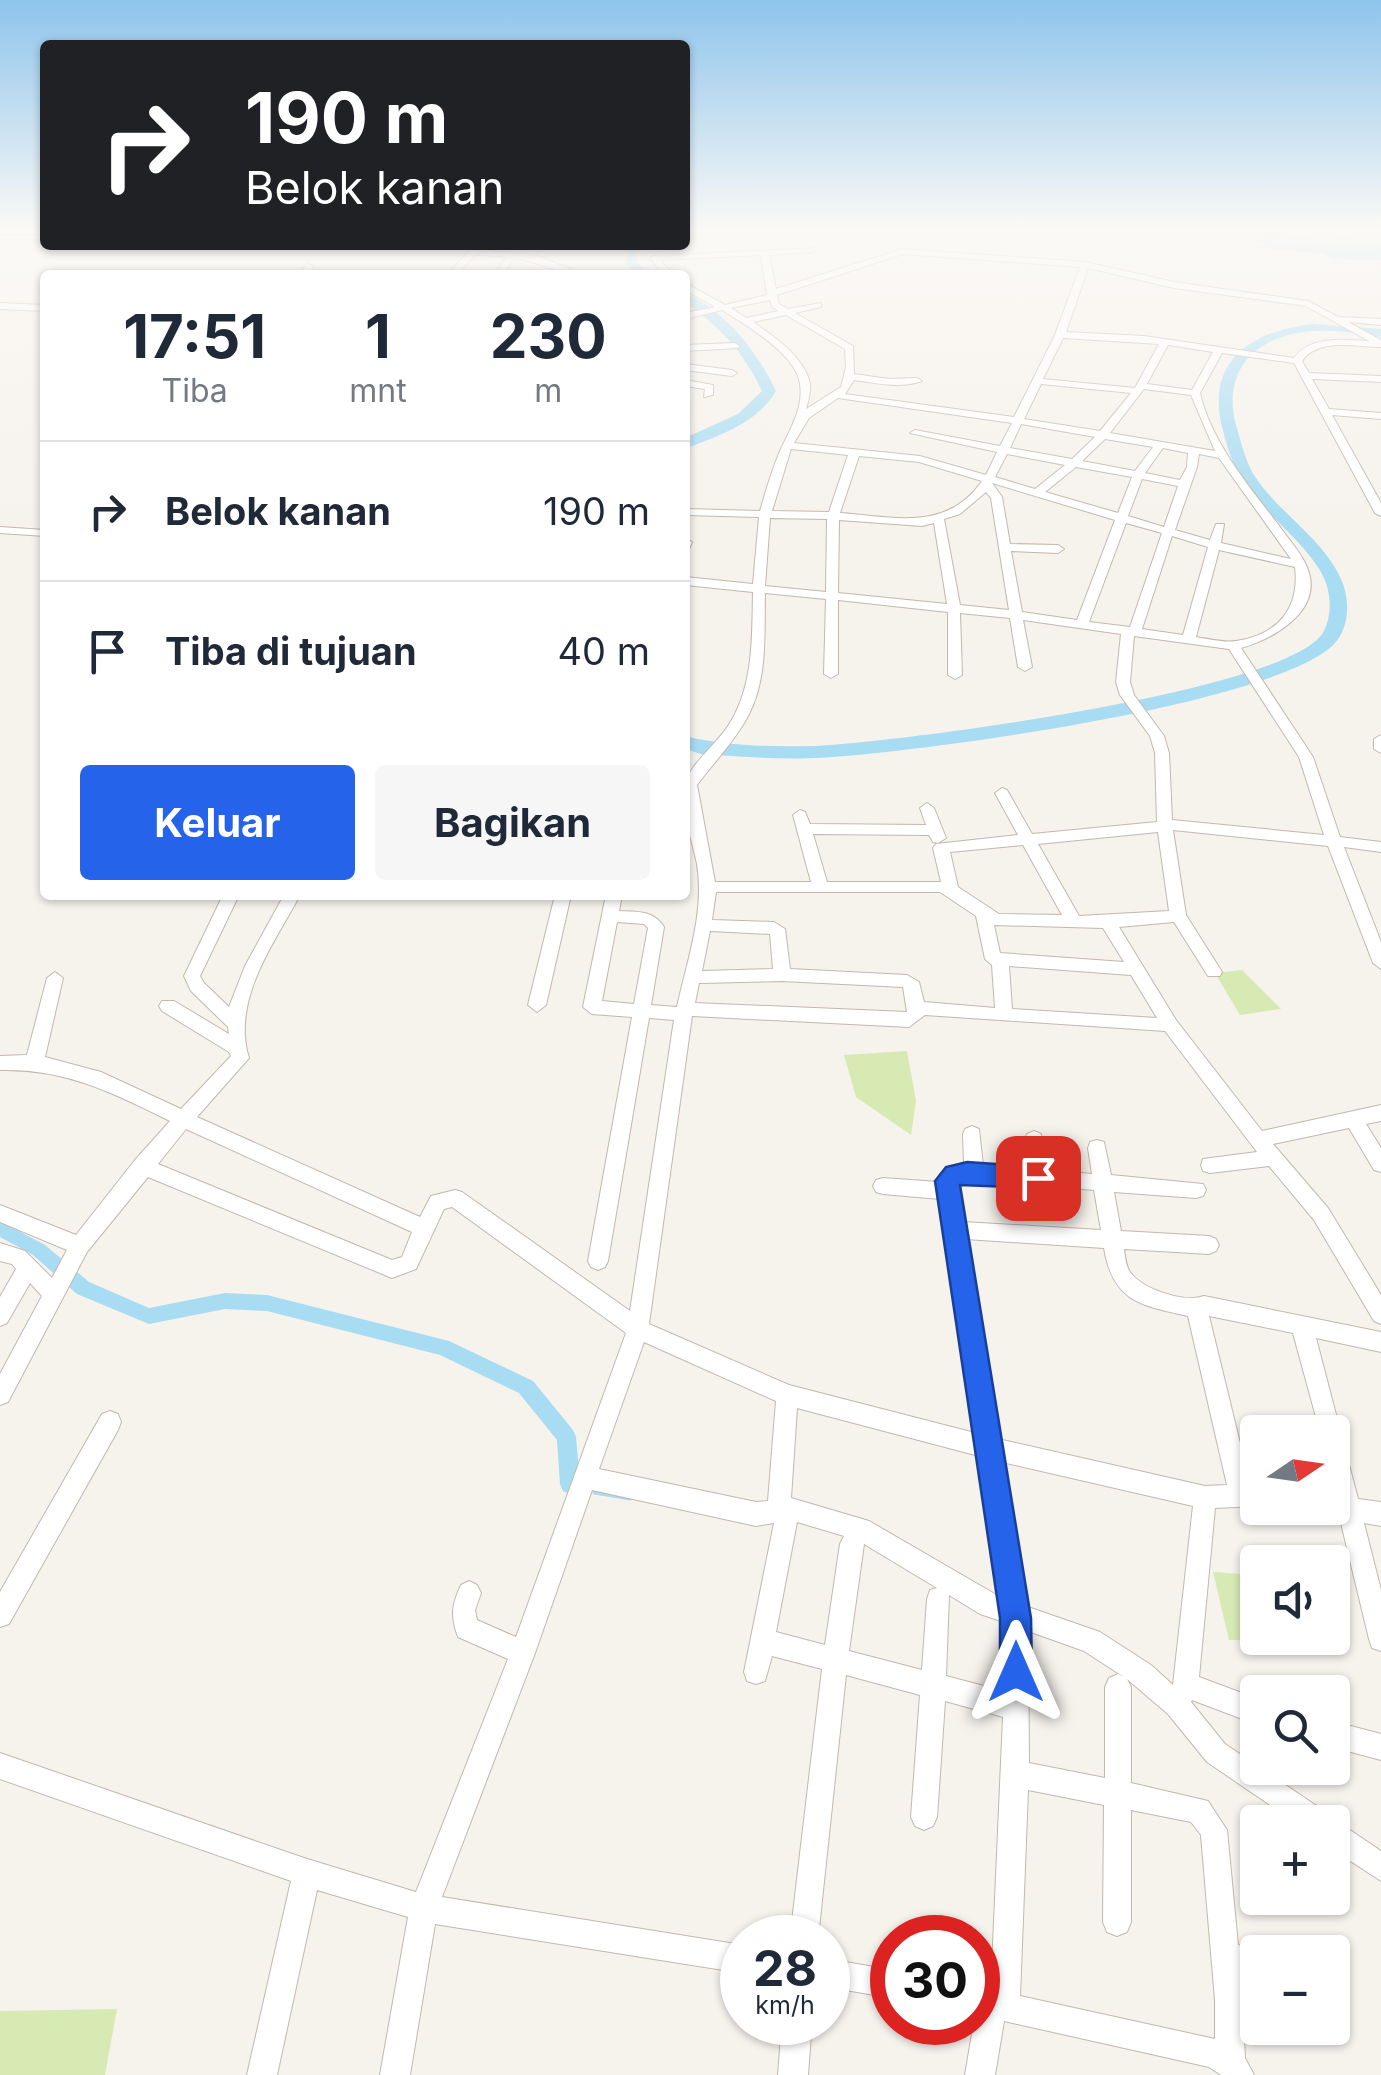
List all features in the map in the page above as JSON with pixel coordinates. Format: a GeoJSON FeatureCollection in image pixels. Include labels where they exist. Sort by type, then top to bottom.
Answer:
{"type":"FeatureCollection","features":[{"type":"Feature","properties":{"kind":"street"},"geometry":{"type":"LineString","coordinates":[[752,327],[802,374],[806,388],[800,423]]}},
{"type":"Feature","properties":{"kind":"street"},"geometry":{"type":"LineString","coordinates":[[690,782],[730,736],[748,700],[766,513],[790,446],[807,413],[846,392],[850,348],[812,327]]}},
{"type":"Feature","properties":{"kind":"street"},"geometry":{"type":"LineString","coordinates":[[690,512],[922,523],[940,520],[956,512],[987,482],[1006,450],[1063,327]]}},
{"type":"Feature","properties":{"kind":"street"},"geometry":{"type":"LineString","coordinates":[[1349,327],[1381,344]]}},
{"type":"Feature","properties":{"kind":"street"},"geometry":{"type":"LineString","coordinates":[[1060,335],[1144,338],[1164,344],[1297,360]]}},
{"type":"Feature","properties":{"kind":"street"},"geometry":{"type":"LineString","coordinates":[[1037,493],[1078,463],[1139,389],[1164,344]]}},
{"type":"Feature","properties":{"kind":"street"},"geometry":{"type":"LineString","coordinates":[[1297,360],[1303,350],[1313,346],[1381,344]]}},
{"type":"Feature","properties":{"kind":"street"},"geometry":{"type":"LineString","coordinates":[[690,348],[734,346]]}},
{"type":"Feature","properties":{"kind":"street"},"geometry":{"type":"LineString","coordinates":[[1195,393],[1218,351]]}},
{"type":"Feature","properties":{"kind":"street"},"geometry":{"type":"LineString","coordinates":[[1297,360],[1381,513]]}},
{"type":"Feature","properties":{"kind":"street"},"geometry":{"type":"LineString","coordinates":[[690,367],[732,374]]}},
{"type":"Feature","properties":{"kind":"street"},"geometry":{"type":"LineString","coordinates":[[849,376],[889,382],[917,380]]}},
{"type":"Feature","properties":{"kind":"street"},"geometry":{"type":"LineString","coordinates":[[1305,376],[1381,379]]}},
{"type":"Feature","properties":{"kind":"street"},"geometry":{"type":"LineString","coordinates":[[1036,381],[1195,393]]}},
{"type":"Feature","properties":{"kind":"street"},"geometry":{"type":"LineString","coordinates":[[690,383],[710,387],[708,395]]}},
{"type":"Feature","properties":{"kind":"street"},"geometry":{"type":"LineString","coordinates":[[690,581],[1017,614],[1233,646],[1265,638],[1284,627],[1298,606],[1305,582],[1301,565],[1222,455],[1195,393]]}},
{"type":"Feature","properties":{"kind":"street"},"geometry":{"type":"LineString","coordinates":[[840,396],[1018,420],[1222,455]]}},
{"type":"Feature","properties":{"kind":"street"},"geometry":{"type":"LineString","coordinates":[[1326,412],[1381,416]]}},
{"type":"Feature","properties":{"kind":"street"},"geometry":{"type":"LineString","coordinates":[[915,433],[1184,484]]}},
{"type":"Feature","properties":{"kind":"street"},"geometry":{"type":"LineString","coordinates":[[790,446],[920,459],[987,482],[1301,565]]}},
{"type":"Feature","properties":{"kind":"street"},"geometry":{"type":"LineString","coordinates":[[1082,623],[1138,475],[1160,446]]}},
{"type":"Feature","properties":{"kind":"street"},"geometry":{"type":"LineString","coordinates":[[831,674],[832,516],[855,451]]}},
{"type":"Feature","properties":{"kind":"street"},"geometry":{"type":"LineString","coordinates":[[1194,451],[1170,532],[1132,630],[1123,682],[1157,736],[1162,753],[1166,825],[1178,916],[1214,972]]}},
{"type":"Feature","properties":{"kind":"street"},"geometry":{"type":"LineString","coordinates":[[1360,476],[1381,476]]}},
{"type":"Feature","properties":{"kind":"street"},"geometry":{"type":"LineString","coordinates":[[987,482],[995,492],[1025,667]]}},
{"type":"Feature","properties":{"kind":"street"},"geometry":{"type":"LineString","coordinates":[[940,520],[954,608],[955,676]]}},
{"type":"Feature","properties":{"kind":"street"},"geometry":{"type":"LineString","coordinates":[[1189,638],[1220,526]]}},
{"type":"Feature","properties":{"kind":"street"},"geometry":{"type":"LineString","coordinates":[[0,530],[40,532]]}},
{"type":"Feature","properties":{"kind":"street"},"geometry":{"type":"LineString","coordinates":[[1004,547],[1058,549]]}},
{"type":"Feature","properties":{"kind":"street"},"geometry":{"type":"LineString","coordinates":[[1233,646],[1306,757],[1381,963]]}},
{"type":"Feature","properties":{"kind":"street"},"geometry":{"type":"LineString","coordinates":[[1381,739],[1381,749]]}},
{"type":"Feature","properties":{"kind":"street"},"geometry":{"type":"LineString","coordinates":[[1002,793],[1073,920]]}},
{"type":"Feature","properties":{"kind":"street"},"geometry":{"type":"LineString","coordinates":[[395,2075],[424,1908],[523,1653],[638,1329],[685,1012],[706,925],[709,886],[690,800]]}},
{"type":"Feature","properties":{"kind":"street"},"geometry":{"type":"LineString","coordinates":[[928,808],[950,889]]}},
{"type":"Feature","properties":{"kind":"street"},"geometry":{"type":"LineString","coordinates":[[820,886],[801,822],[935,830]]}},
{"type":"Feature","properties":{"kind":"street"},"geometry":{"type":"LineString","coordinates":[[941,848],[1166,825],[1381,846]]}},
{"type":"Feature","properties":{"kind":"street"},"geometry":{"type":"LineString","coordinates":[[709,886],[950,889],[984,916],[1014,922],[1108,922],[1178,916]]}},
{"type":"Feature","properties":{"kind":"street"},"geometry":{"type":"LineString","coordinates":[[0,1395],[77,1252],[142,1166],[240,1058],[234,1022],[197,987],[192,976],[229,900]]}},
{"type":"Feature","properties":{"kind":"street"},"geometry":{"type":"LineString","coordinates":[[234,1022],[240,998],[289,900]]}},
{"type":"Feature","properties":{"kind":"street"},"geometry":{"type":"LineString","coordinates":[[537,1005],[562,900]]}},
{"type":"Feature","properties":{"kind":"street"},"geometry":{"type":"LineString","coordinates":[[613,900],[592,1007],[909,1020],[916,1015],[913,986],[907,980],[782,974],[691,977]]}},
{"type":"Feature","properties":{"kind":"street"},"geometry":{"type":"LineString","coordinates":[[598,1261],[656,927],[649,919],[610,916]]}},
{"type":"Feature","properties":{"kind":"street"},"geometry":{"type":"LineString","coordinates":[[984,916],[990,955],[1000,961],[1134,968]]}},
{"type":"Feature","properties":{"kind":"street"},"geometry":{"type":"LineString","coordinates":[[1108,922],[1170,1026],[1321,1214],[1381,1314]]}},
{"type":"Feature","properties":{"kind":"street"},"geometry":{"type":"LineString","coordinates":[[706,925],[774,928],[778,933],[782,974]]}},
{"type":"Feature","properties":{"kind":"street"},"geometry":{"type":"LineString","coordinates":[[1000,961],[1004,1015]]}},
{"type":"Feature","properties":{"kind":"street"},"geometry":{"type":"LineString","coordinates":[[35,1060],[55,978]]}},
{"type":"Feature","properties":{"kind":"street"},"geometry":{"type":"LineString","coordinates":[[168,1006],[237,1048]]}},
{"type":"Feature","properties":{"kind":"street"},"geometry":{"type":"LineString","coordinates":[[916,1008],[1170,1026]]}},
{"type":"Feature","properties":{"kind":"street"},"geometry":{"type":"LineString","coordinates":[[0,1063],[35,1060],[87,1073],[424,1228]]}},
{"type":"Feature","properties":{"kind":"street"},"geometry":{"type":"LineString","coordinates":[[1258,1140],[1381,1114]]}},
{"type":"Feature","properties":{"kind":"street"},"geometry":{"type":"LineString","coordinates":[[1354,1120],[1381,1164]]}},
{"type":"Feature","properties":{"kind":"street"},"geometry":{"type":"LineString","coordinates":[[972,1134],[974,1173]]}},
{"type":"Feature","properties":{"kind":"street"},"geometry":{"type":"LineString","coordinates":[[1034,1140],[1038,1178]]}},
{"type":"Feature","properties":{"kind":"street"},"geometry":{"type":"LineString","coordinates":[[1097,1148],[1118,1272],[1139,1293],[1197,1309],[1204,1305],[1381,1342]]}},
{"type":"Feature","properties":{"kind":"street"},"geometry":{"type":"LineString","coordinates":[[1210,1165],[1273,1158]]}},
{"type":"Feature","properties":{"kind":"street"},"geometry":{"type":"LineString","coordinates":[[142,1166],[392,1269],[409,1262],[438,1202],[455,1198],[638,1329],[787,1394],[989,1448],[1204,1497],[1240,1496]]}},
{"type":"Feature","properties":{"kind":"street"},"geometry":{"type":"LineString","coordinates":[[1000,1927],[1016,1774],[1016,1626],[947,1181],[954,1174],[974,1173],[1196,1190]]}},
{"type":"Feature","properties":{"kind":"street"},"geometry":{"type":"LineString","coordinates":[[883,1186],[947,1191]]}},
{"type":"Feature","properties":{"kind":"street"},"geometry":{"type":"LineString","coordinates":[[0,1213],[77,1252]]}},
{"type":"Feature","properties":{"kind":"street"},"geometry":{"type":"LineString","coordinates":[[953,1230],[1208,1245]]}},
{"type":"Feature","properties":{"kind":"street"},"geometry":{"type":"LineString","coordinates":[[0,1252],[18,1257],[28,1268],[58,1286]]}},
{"type":"Feature","properties":{"kind":"street"},"geometry":{"type":"LineString","coordinates":[[0,1316],[28,1268]]}},
{"type":"Feature","properties":{"kind":"street"},"geometry":{"type":"LineString","coordinates":[[1197,1309],[1240,1461]]}},
{"type":"Feature","properties":{"kind":"street"},"geometry":{"type":"LineString","coordinates":[[1302,1327],[1326,1415]]}},
{"type":"Feature","properties":{"kind":"street"},"geometry":{"type":"LineString","coordinates":[[756,1672],[782,1514],[787,1394]]}},
{"type":"Feature","properties":{"kind":"street"},"geometry":{"type":"LineString","coordinates":[[0,1615],[110,1422]]}},
{"type":"Feature","properties":{"kind":"street"},"geometry":{"type":"LineString","coordinates":[[586,1478],[756,1514],[782,1514],[860,1529],[1016,1626],[1091,1641],[1181,1695],[1240,1708]]}},
{"type":"Feature","properties":{"kind":"street"},"geometry":{"type":"LineString","coordinates":[[1204,1497],[1181,1695],[1216,1754],[1292,1805]]}},
{"type":"Feature","properties":{"kind":"street"},"geometry":{"type":"LineString","coordinates":[[1350,1509],[1381,1514]]}},
{"type":"Feature","properties":{"kind":"street"},"geometry":{"type":"LineString","coordinates":[[1348,1525],[1377,1604],[1381,1639]]}},
{"type":"Feature","properties":{"kind":"street"},"geometry":{"type":"LineString","coordinates":[[807,1915],[852,1544]]}},
{"type":"Feature","properties":{"kind":"street"},"geometry":{"type":"LineString","coordinates":[[469,1593],[463,1610],[467,1628],[523,1653]]}},
{"type":"Feature","properties":{"kind":"street"},"geometry":{"type":"LineString","coordinates":[[924,1817],[939,1599]]}},
{"type":"Feature","properties":{"kind":"street"},"geometry":{"type":"LineString","coordinates":[[762,1641],[934,1689],[989,1698],[1015,1707]]}},
{"type":"Feature","properties":{"kind":"street"},"geometry":{"type":"LineString","coordinates":[[1117,1922],[1118,1687]]}},
{"type":"Feature","properties":{"kind":"street"},"geometry":{"type":"LineString","coordinates":[[1350,1738],[1381,1746]]}},
{"type":"Feature","properties":{"kind":"street"},"geometry":{"type":"LineString","coordinates":[[0,1766],[307,1873],[424,1908],[720,1955]]}},
{"type":"Feature","properties":{"kind":"street"},"geometry":{"type":"LineString","coordinates":[[1016,1774],[1199,1810],[1208,1818],[1214,1830],[1234,2068]]}},
{"type":"Feature","properties":{"kind":"street"},"geometry":{"type":"LineString","coordinates":[[1350,1845],[1381,1866]]}},
{"type":"Feature","properties":{"kind":"street"},"geometry":{"type":"LineString","coordinates":[[262,2075],[307,1873]]}},
{"type":"Feature","properties":{"kind":"street"},"geometry":{"type":"LineString","coordinates":[[1226,1957],[1240,1960]]}},
{"type":"Feature","properties":{"kind":"street"},"geometry":{"type":"LineString","coordinates":[[1000,2006],[1213,2052],[1234,2068]]}},
{"type":"Feature","properties":{"kind":"street"},"geometry":{"type":"LineString","coordinates":[[792,2075],[795,2045]]}},
{"type":"Feature","properties":{"kind":"street"},"geometry":{"type":"LineString","coordinates":[[980,2075],[985,2045]]}},
{"type":"Feature","properties":{"kind":"green space"},"geometry":{"type":"Polygon","coordinates":[[[1242,970],[1281,1009],[1240,1015],[1215,973],[1242,970]]]}},
{"type":"Feature","properties":{"kind":"green space"},"geometry":{"type":"Polygon","coordinates":[[[907,1051],[916,1101],[911,1135],[856,1097],[844,1055],[907,1051]]]}},
{"type":"Feature","properties":{"kind":"green space"},"geometry":{"type":"Polygon","coordinates":[[[1213,1572],[1240,1574],[1240,1640],[1229,1640],[1213,1572]]]}},
{"type":"Feature","properties":{"kind":"green space"},"geometry":{"type":"Polygon","coordinates":[[[117,2009],[105,2075],[0,2075],[0,2011],[117,2009]]]}},
{"type":"Feature","properties":{"kind":"waterway"},"geometry":{"type":"LineString","coordinates":[[690,441],[754,411],[769,391],[755,364],[722,327]]}},
{"type":"Feature","properties":{"kind":"waterway"},"geometry":{"type":"LineString","coordinates":[[690,744],[701,748],[800,752],[922,741],[1167,699],[1240,681],[1296,661],[1327,641],[1335,628],[1335,584],[1319,558],[1245,473],[1227,418],[1226,386],[1242,357],[1263,340],[1278,334],[1331,327],[1381,333]]}},
{"type":"Feature","properties":{"kind":"waterway"},"geometry":{"type":"LineString","coordinates":[[0,1228],[39,1250],[83,1288],[149,1316],[225,1301],[267,1303],[443,1347],[526,1387],[566,1437],[570,1484]]}},
{"type":"Feature","properties":{"kind":"waterway"},"geometry":{"type":"LineString","coordinates":[[605,1494],[595,1492],[630,1498]]}},
{"type":"Feature","properties":{"kind":"route"},"geometry":{"type":"LineString","coordinates":[[1016,1672],[1016,1618],[947,1181],[954,1174],[967,1172],[1038,1178]]}}]}
